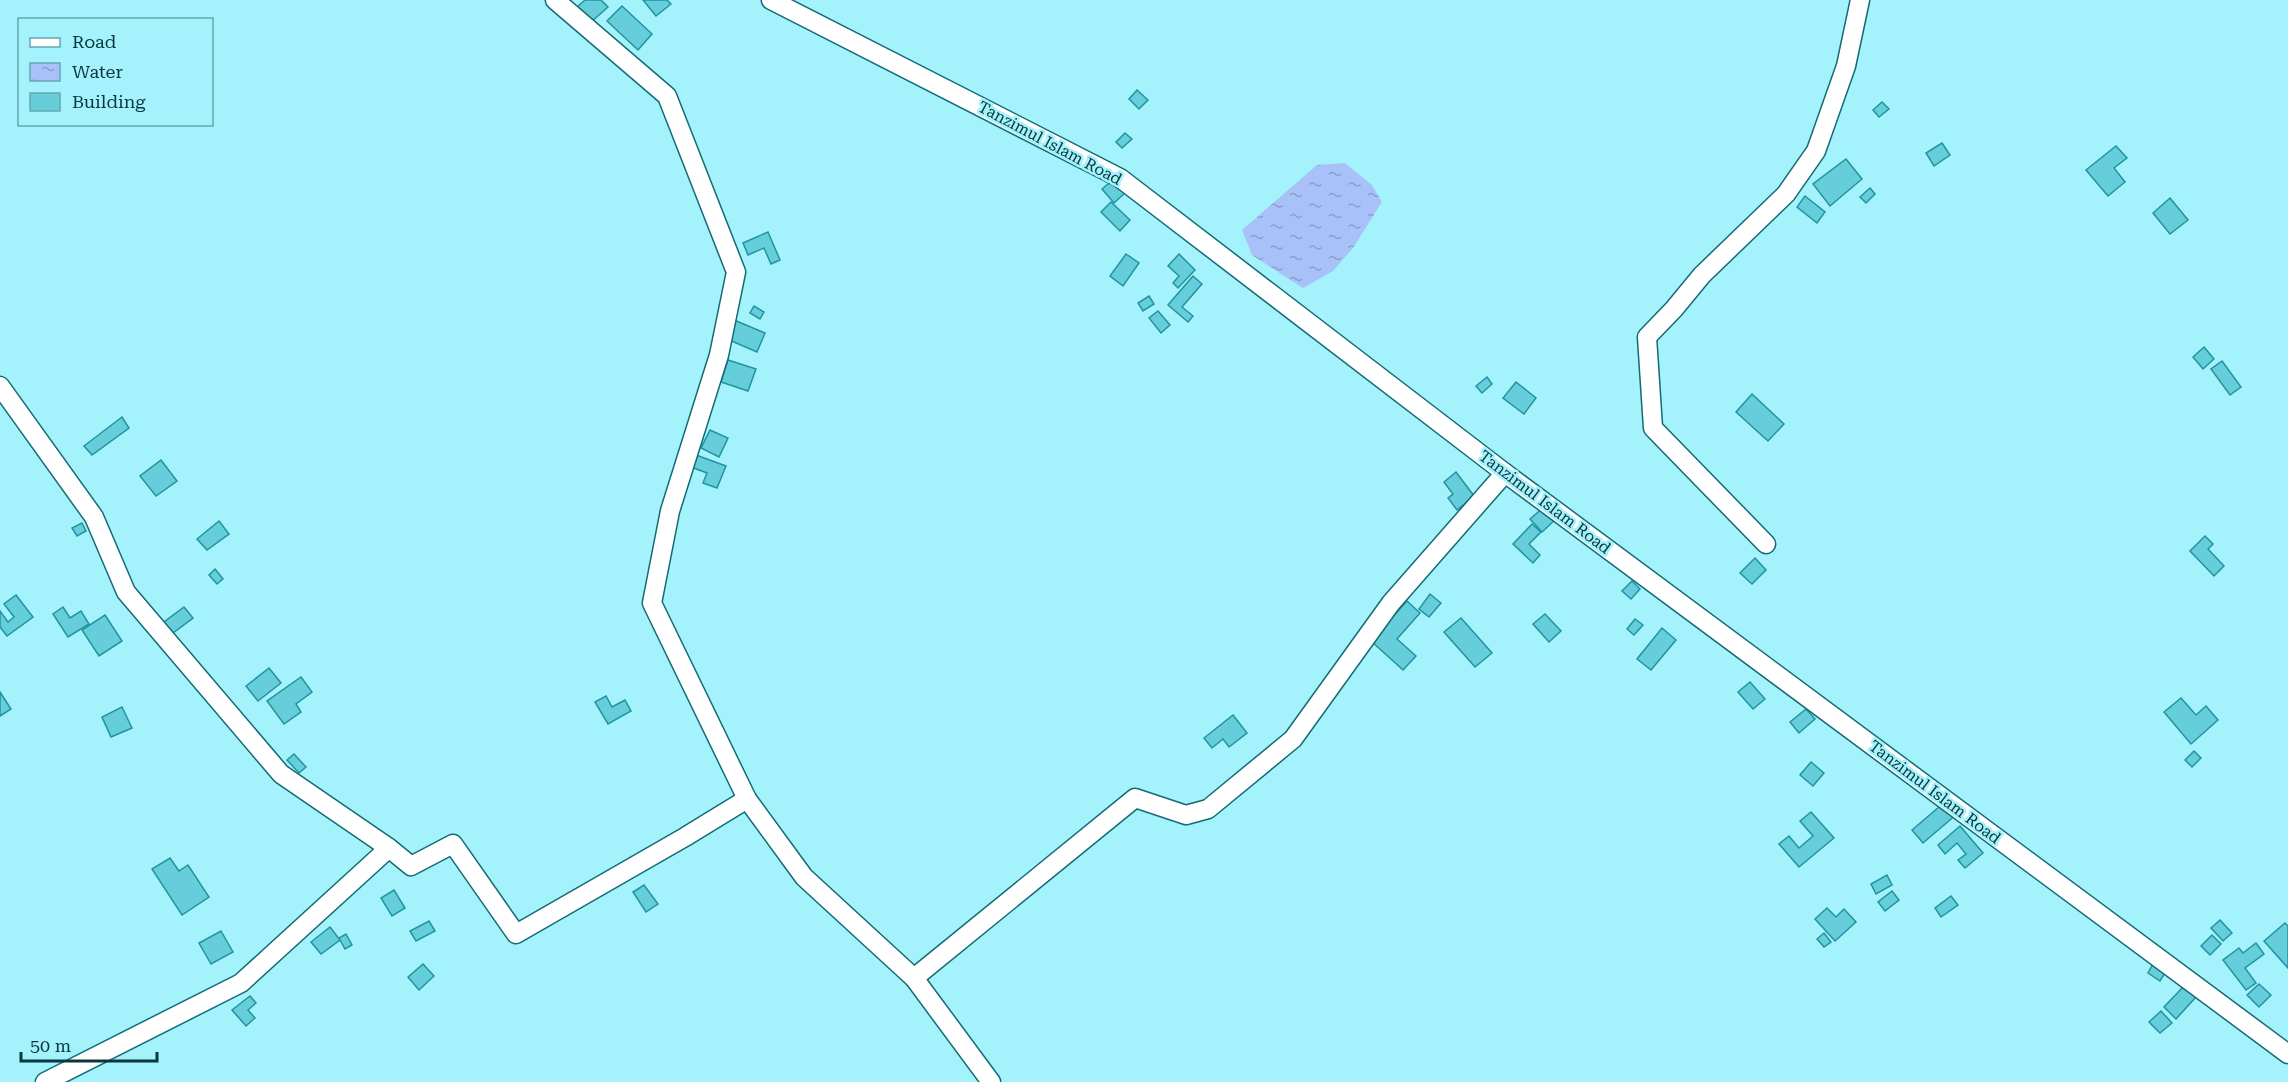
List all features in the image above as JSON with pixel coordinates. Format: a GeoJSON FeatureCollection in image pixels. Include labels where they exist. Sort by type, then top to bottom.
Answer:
{"type":"FeatureCollection","features":[{"type":"Feature","properties":{"kind":"street"},"geometry":{"type":"LineString","coordinates":[[555,0],[667,96],[736,272],[719,355],[670,511],[652,603],[747,799],[804,877],[914,978],[991,1082]]}},
{"type":"Feature","properties":{"kind":"street","name":"Tanzimul Islam Road"},"geometry":{"type":"LineString","coordinates":[[771,0],[1120,178],[1505,473],[2288,1054]]}},
{"type":"Feature","properties":{"kind":"street"},"geometry":{"type":"LineString","coordinates":[[1766,544],[1653,428],[1647,337],[1702,275],[1785,194],[1816,151],[1846,66],[1860,0]]}},
{"type":"Feature","properties":{"kind":"street"},"geometry":{"type":"LineString","coordinates":[[0,386],[94,517],[126,592],[281,774],[389,848],[411,866],[453,844],[516,934],[747,799]]}},
{"type":"Feature","properties":{"kind":"street"},"geometry":{"type":"LineString","coordinates":[[914,978],[1135,798],[1186,815],[1208,809],[1293,739],[1391,603],[1505,473]]}},
{"type":"Feature","properties":{"kind":"street"},"geometry":{"type":"LineString","coordinates":[[45,1082],[241,982],[389,848]]}},
{"type":"Feature","properties":{"kind":"water"},"geometry":{"type":"Polygon","coordinates":[[[1345,163],[1372,185],[1382,202],[1353,248],[1333,271],[1303,288],[1252,255],[1242,230],[1317,165],[1345,163]]]}},
{"type":"Feature","properties":{"kind":"building"},"geometry":{"type":"Polygon","coordinates":[[[585,0],[601,0],[608,7],[590,23],[577,7],[585,0]]]}},
{"type":"Feature","properties":{"kind":"building"},"geometry":{"type":"Polygon","coordinates":[[[643,0],[667,0],[671,4],[656,16],[643,0]]]}},
{"type":"Feature","properties":{"kind":"building"},"geometry":{"type":"Polygon","coordinates":[[[622,6],[652,34],[638,50],[607,21],[622,6]]]}},
{"type":"Feature","properties":{"kind":"building"},"geometry":{"type":"Polygon","coordinates":[[[1137,90],[1148,100],[1139,109],[1129,99],[1137,90]]]}},
{"type":"Feature","properties":{"kind":"building"},"geometry":{"type":"Polygon","coordinates":[[[1882,102],[1889,109],[1879,117],[1873,110],[1882,102]]]}},
{"type":"Feature","properties":{"kind":"building"},"geometry":{"type":"Polygon","coordinates":[[[1125,133],[1132,139],[1122,148],[1116,142],[1125,133]]]}},
{"type":"Feature","properties":{"kind":"building"},"geometry":{"type":"Polygon","coordinates":[[[1942,143],[1950,155],[1934,166],[1926,153],[1942,143]]]}},
{"type":"Feature","properties":{"kind":"building"},"geometry":{"type":"Polygon","coordinates":[[[2116,146],[2127,158],[2114,168],[2125,182],[2108,196],[2086,170],[2116,146]]]}},
{"type":"Feature","properties":{"kind":"building"},"geometry":{"type":"Polygon","coordinates":[[[1846,159],[1862,179],[1830,206],[1813,184],[1846,159]]]}},
{"type":"Feature","properties":{"kind":"building"},"geometry":{"type":"Polygon","coordinates":[[[1114,179],[1126,192],[1114,203],[1102,189],[1114,179]]]}},
{"type":"Feature","properties":{"kind":"building"},"geometry":{"type":"Polygon","coordinates":[[[1870,188],[1875,194],[1866,203],[1860,197],[1870,188]]]}},
{"type":"Feature","properties":{"kind":"building"},"geometry":{"type":"Polygon","coordinates":[[[1805,196],[1825,212],[1817,223],[1797,207],[1805,196]]]}},
{"type":"Feature","properties":{"kind":"building"},"geometry":{"type":"Polygon","coordinates":[[[2170,198],[2188,220],[2170,234],[2153,213],[2170,198]]]}},
{"type":"Feature","properties":{"kind":"building"},"geometry":{"type":"Polygon","coordinates":[[[1111,202],[1130,220],[1120,231],[1101,212],[1111,202]]]}},
{"type":"Feature","properties":{"kind":"building"},"geometry":{"type":"Polygon","coordinates":[[[768,232],[780,260],[771,264],[764,248],[748,255],[743,243],[768,232]]]}},
{"type":"Feature","properties":{"kind":"building"},"geometry":{"type":"Polygon","coordinates":[[[1126,254],[1139,263],[1123,286],[1110,276],[1126,254]]]}},
{"type":"Feature","properties":{"kind":"building"},"geometry":{"type":"Polygon","coordinates":[[[1179,254],[1195,270],[1178,288],[1173,283],[1179,276],[1168,266],[1179,254]]]}},
{"type":"Feature","properties":{"kind":"building"},"geometry":{"type":"Polygon","coordinates":[[[1193,276],[1202,284],[1182,307],[1193,316],[1188,322],[1168,305],[1193,276]]]}},
{"type":"Feature","properties":{"kind":"building"},"geometry":{"type":"Polygon","coordinates":[[[1149,296],[1154,304],[1143,311],[1138,303],[1149,296]]]}},
{"type":"Feature","properties":{"kind":"building"},"geometry":{"type":"Polygon","coordinates":[[[754,306],[764,312],[760,319],[750,313],[754,306]]]}},
{"type":"Feature","properties":{"kind":"building"},"geometry":{"type":"Polygon","coordinates":[[[1158,311],[1170,325],[1161,333],[1149,318],[1158,311]]]}},
{"type":"Feature","properties":{"kind":"building"},"geometry":{"type":"Polygon","coordinates":[[[734,320],[765,333],[757,352],[727,339],[734,320]]]}},
{"type":"Feature","properties":{"kind":"building"},"geometry":{"type":"Polygon","coordinates":[[[2204,347],[2214,359],[2203,369],[2193,357],[2204,347]]]}},
{"type":"Feature","properties":{"kind":"building"},"geometry":{"type":"Polygon","coordinates":[[[728,360],[756,369],[748,391],[721,382],[728,360]]]}},
{"type":"Feature","properties":{"kind":"building"},"geometry":{"type":"Polygon","coordinates":[[[2222,361],[2241,387],[2230,395],[2211,369],[2222,361]]]}},
{"type":"Feature","properties":{"kind":"building"},"geometry":{"type":"Polygon","coordinates":[[[1487,377],[1492,384],[1482,393],[1476,386],[1487,377]]]}},
{"type":"Feature","properties":{"kind":"building"},"geometry":{"type":"Polygon","coordinates":[[[1516,382],[1536,398],[1524,414],[1503,398],[1516,382]]]}},
{"type":"Feature","properties":{"kind":"building"},"geometry":{"type":"Polygon","coordinates":[[[1752,394],[1784,424],[1768,441],[1736,412],[1752,394]]]}},
{"type":"Feature","properties":{"kind":"building"},"geometry":{"type":"Polygon","coordinates":[[[122,417],[129,428],[92,455],[84,446],[122,417]]]}},
{"type":"Feature","properties":{"kind":"building"},"geometry":{"type":"Polygon","coordinates":[[[710,430],[728,438],[719,457],[701,448],[710,430]]]}},
{"type":"Feature","properties":{"kind":"building"},"geometry":{"type":"Polygon","coordinates":[[[696,455],[726,466],[717,488],[703,483],[707,473],[691,467],[696,455]]]}},
{"type":"Feature","properties":{"kind":"building"},"geometry":{"type":"Polygon","coordinates":[[[161,460],[177,481],[156,496],[140,476],[161,460]]]}},
{"type":"Feature","properties":{"kind":"building"},"geometry":{"type":"Polygon","coordinates":[[[1456,472],[1474,496],[1457,510],[1448,498],[1453,494],[1444,482],[1456,472]]]}},
{"type":"Feature","properties":{"kind":"building"},"geometry":{"type":"Polygon","coordinates":[[[1544,507],[1555,520],[1542,532],[1530,519],[1544,507]]]}},
{"type":"Feature","properties":{"kind":"building"},"geometry":{"type":"Polygon","coordinates":[[[219,521],[229,534],[207,550],[197,539],[219,521]]]}},
{"type":"Feature","properties":{"kind":"building"},"geometry":{"type":"Polygon","coordinates":[[[82,523],[86,531],[77,536],[72,528],[82,523]]]}},
{"type":"Feature","properties":{"kind":"building"},"geometry":{"type":"Polygon","coordinates":[[[1532,524],[1541,532],[1529,544],[1540,555],[1533,563],[1513,544],[1532,524]]]}},
{"type":"Feature","properties":{"kind":"building"},"geometry":{"type":"Polygon","coordinates":[[[2205,536],[2213,544],[2208,549],[2224,566],[2214,576],[2190,551],[2205,536]]]}},
{"type":"Feature","properties":{"kind":"building"},"geometry":{"type":"Polygon","coordinates":[[[1755,558],[1766,570],[1752,584],[1740,573],[1755,558]]]}},
{"type":"Feature","properties":{"kind":"building"},"geometry":{"type":"Polygon","coordinates":[[[215,569],[223,579],[217,584],[209,575],[215,569]]]}},
{"type":"Feature","properties":{"kind":"building"},"geometry":{"type":"Polygon","coordinates":[[[1632,581],[1640,589],[1631,599],[1622,591],[1632,581]]]}},
{"type":"Feature","properties":{"kind":"building"},"geometry":{"type":"Polygon","coordinates":[[[1430,594],[1441,603],[1429,617],[1419,609],[1430,594]]]}},
{"type":"Feature","properties":{"kind":"building"},"geometry":{"type":"Polygon","coordinates":[[[16,595],[33,617],[7,636],[0,627],[0,611],[8,622],[14,617],[4,604],[16,595]]]}},
{"type":"Feature","properties":{"kind":"building"},"geometry":{"type":"Polygon","coordinates":[[[1407,601],[1420,613],[1397,639],[1416,656],[1403,670],[1371,641],[1407,601]]]}},
{"type":"Feature","properties":{"kind":"building"},"geometry":{"type":"Polygon","coordinates":[[[63,607],[70,618],[81,611],[89,624],[68,637],[53,614],[63,607]]]}},
{"type":"Feature","properties":{"kind":"building"},"geometry":{"type":"Polygon","coordinates":[[[184,607],[193,618],[169,636],[160,625],[184,607]]]}},
{"type":"Feature","properties":{"kind":"building"},"geometry":{"type":"Polygon","coordinates":[[[1545,614],[1561,631],[1549,642],[1533,624],[1545,614]]]}},
{"type":"Feature","properties":{"kind":"building"},"geometry":{"type":"Polygon","coordinates":[[[105,615],[122,641],[99,656],[82,630],[105,615]]]}},
{"type":"Feature","properties":{"kind":"building"},"geometry":{"type":"Polygon","coordinates":[[[1461,618],[1492,653],[1475,667],[1444,632],[1461,618]]]}},
{"type":"Feature","properties":{"kind":"building"},"geometry":{"type":"Polygon","coordinates":[[[1635,619],[1643,625],[1634,635],[1627,629],[1635,619]]]}},
{"type":"Feature","properties":{"kind":"building"},"geometry":{"type":"Polygon","coordinates":[[[1662,628],[1676,640],[1651,670],[1637,659],[1662,628]]]}},
{"type":"Feature","properties":{"kind":"building"},"geometry":{"type":"Polygon","coordinates":[[[269,668],[281,683],[258,701],[246,686],[269,668]]]}},
{"type":"Feature","properties":{"kind":"building"},"geometry":{"type":"Polygon","coordinates":[[[301,677],[312,692],[296,704],[301,712],[284,724],[267,701],[301,677]]]}},
{"type":"Feature","properties":{"kind":"building"},"geometry":{"type":"Polygon","coordinates":[[[1750,682],[1765,699],[1753,709],[1738,692],[1750,682]]]}},
{"type":"Feature","properties":{"kind":"building"},"geometry":{"type":"Polygon","coordinates":[[[0,692],[11,709],[0,716],[0,692]]]}},
{"type":"Feature","properties":{"kind":"building"},"geometry":{"type":"Polygon","coordinates":[[[606,696],[612,707],[625,700],[631,711],[608,724],[595,702],[606,696]]]}},
{"type":"Feature","properties":{"kind":"building"},"geometry":{"type":"Polygon","coordinates":[[[2181,698],[2196,715],[2206,706],[2218,720],[2191,744],[2164,712],[2181,698]]]}},
{"type":"Feature","properties":{"kind":"building"},"geometry":{"type":"Polygon","coordinates":[[[122,707],[132,728],[111,737],[102,717],[122,707]]]}},
{"type":"Feature","properties":{"kind":"building"},"geometry":{"type":"Polygon","coordinates":[[[1806,709],[1815,719],[1799,733],[1790,722],[1806,709]]]}},
{"type":"Feature","properties":{"kind":"building"},"geometry":{"type":"Polygon","coordinates":[[[1233,715],[1247,733],[1229,747],[1223,739],[1212,748],[1204,738],[1233,715]]]}},
{"type":"Feature","properties":{"kind":"building"},"geometry":{"type":"Polygon","coordinates":[[[2194,751],[2201,758],[2192,767],[2185,760],[2194,751]]]}},
{"type":"Feature","properties":{"kind":"building"},"geometry":{"type":"Polygon","coordinates":[[[294,754],[306,767],[299,773],[287,760],[294,754]]]}},
{"type":"Feature","properties":{"kind":"building"},"geometry":{"type":"Polygon","coordinates":[[[1811,762],[1824,773],[1813,786],[1800,775],[1811,762]]]}},
{"type":"Feature","properties":{"kind":"building"},"geometry":{"type":"Polygon","coordinates":[[[1946,801],[1957,814],[1923,843],[1912,830],[1946,801]]]}},
{"type":"Feature","properties":{"kind":"building"},"geometry":{"type":"Polygon","coordinates":[[[1811,812],[1834,838],[1799,867],[1779,844],[1789,836],[1799,848],[1813,836],[1800,821],[1811,812]]]}},
{"type":"Feature","properties":{"kind":"building"},"geometry":{"type":"Polygon","coordinates":[[[1960,826],[1983,853],[1965,868],[1958,860],[1966,854],[1957,843],[1945,854],[1938,845],[1960,826]]]}},
{"type":"Feature","properties":{"kind":"building"},"geometry":{"type":"Polygon","coordinates":[[[170,858],[179,871],[188,865],[209,897],[182,915],[152,869],[170,858]]]}},
{"type":"Feature","properties":{"kind":"building"},"geometry":{"type":"Polygon","coordinates":[[[1887,875],[1892,885],[1876,894],[1871,884],[1887,875]]]}},
{"type":"Feature","properties":{"kind":"building"},"geometry":{"type":"Polygon","coordinates":[[[644,885],[658,904],[646,912],[633,892],[644,885]]]}},
{"type":"Feature","properties":{"kind":"building"},"geometry":{"type":"Polygon","coordinates":[[[394,890],[405,908],[392,916],[381,898],[394,890]]]}},
{"type":"Feature","properties":{"kind":"building"},"geometry":{"type":"Polygon","coordinates":[[[1892,891],[1899,900],[1885,911],[1878,902],[1892,891]]]}},
{"type":"Feature","properties":{"kind":"building"},"geometry":{"type":"Polygon","coordinates":[[[1951,896],[1958,905],[1941,917],[1935,908],[1951,896]]]}},
{"type":"Feature","properties":{"kind":"building"},"geometry":{"type":"Polygon","coordinates":[[[1827,908],[1836,917],[1844,909],[1856,922],[1835,941],[1815,919],[1827,908]]]}},
{"type":"Feature","properties":{"kind":"building"},"geometry":{"type":"Polygon","coordinates":[[[2220,920],[2232,933],[2223,941],[2211,928],[2220,920]]]}},
{"type":"Feature","properties":{"kind":"building"},"geometry":{"type":"Polygon","coordinates":[[[429,921],[435,931],[416,941],[410,931],[429,921]]]}},
{"type":"Feature","properties":{"kind":"building"},"geometry":{"type":"Polygon","coordinates":[[[2285,923],[2288,926],[2288,968],[2264,941],[2285,923]]]}},
{"type":"Feature","properties":{"kind":"building"},"geometry":{"type":"Polygon","coordinates":[[[330,927],[340,940],[321,954],[311,942],[330,927]]]}},
{"type":"Feature","properties":{"kind":"building"},"geometry":{"type":"Polygon","coordinates":[[[221,931],[233,952],[211,964],[199,943],[221,931]]]}},
{"type":"Feature","properties":{"kind":"building"},"geometry":{"type":"Polygon","coordinates":[[[1824,933],[1831,942],[1824,947],[1817,939],[1824,933]]]}},
{"type":"Feature","properties":{"kind":"building"},"geometry":{"type":"Polygon","coordinates":[[[346,934],[352,945],[345,949],[339,938],[346,934]]]}},
{"type":"Feature","properties":{"kind":"building"},"geometry":{"type":"Polygon","coordinates":[[[2212,935],[2221,944],[2210,955],[2201,946],[2212,935]]]}},
{"type":"Feature","properties":{"kind":"building"},"geometry":{"type":"Polygon","coordinates":[[[2256,943],[2264,954],[2245,968],[2256,983],[2246,990],[2223,960],[2239,948],[2243,953],[2256,943]]]}},
{"type":"Feature","properties":{"kind":"building"},"geometry":{"type":"Polygon","coordinates":[[[2155,960],[2168,968],[2160,981],[2148,973],[2155,960]]]}},
{"type":"Feature","properties":{"kind":"building"},"geometry":{"type":"Polygon","coordinates":[[[423,964],[434,976],[419,990],[408,977],[423,964]]]}},
{"type":"Feature","properties":{"kind":"building"},"geometry":{"type":"Polygon","coordinates":[[[2259,984],[2271,995],[2259,1007],[2247,995],[2259,984]]]}},
{"type":"Feature","properties":{"kind":"building"},"geometry":{"type":"Polygon","coordinates":[[[2184,986],[2196,997],[2176,1019],[2164,1007],[2184,986]]]}},
{"type":"Feature","properties":{"kind":"building"},"geometry":{"type":"Polygon","coordinates":[[[250,996],[256,1003],[248,1010],[255,1018],[246,1026],[232,1010],[250,996]]]}},
{"type":"Feature","properties":{"kind":"building"},"geometry":{"type":"Polygon","coordinates":[[[2161,1011],[2172,1023],[2160,1033],[2149,1022],[2161,1011]]]}}]}
